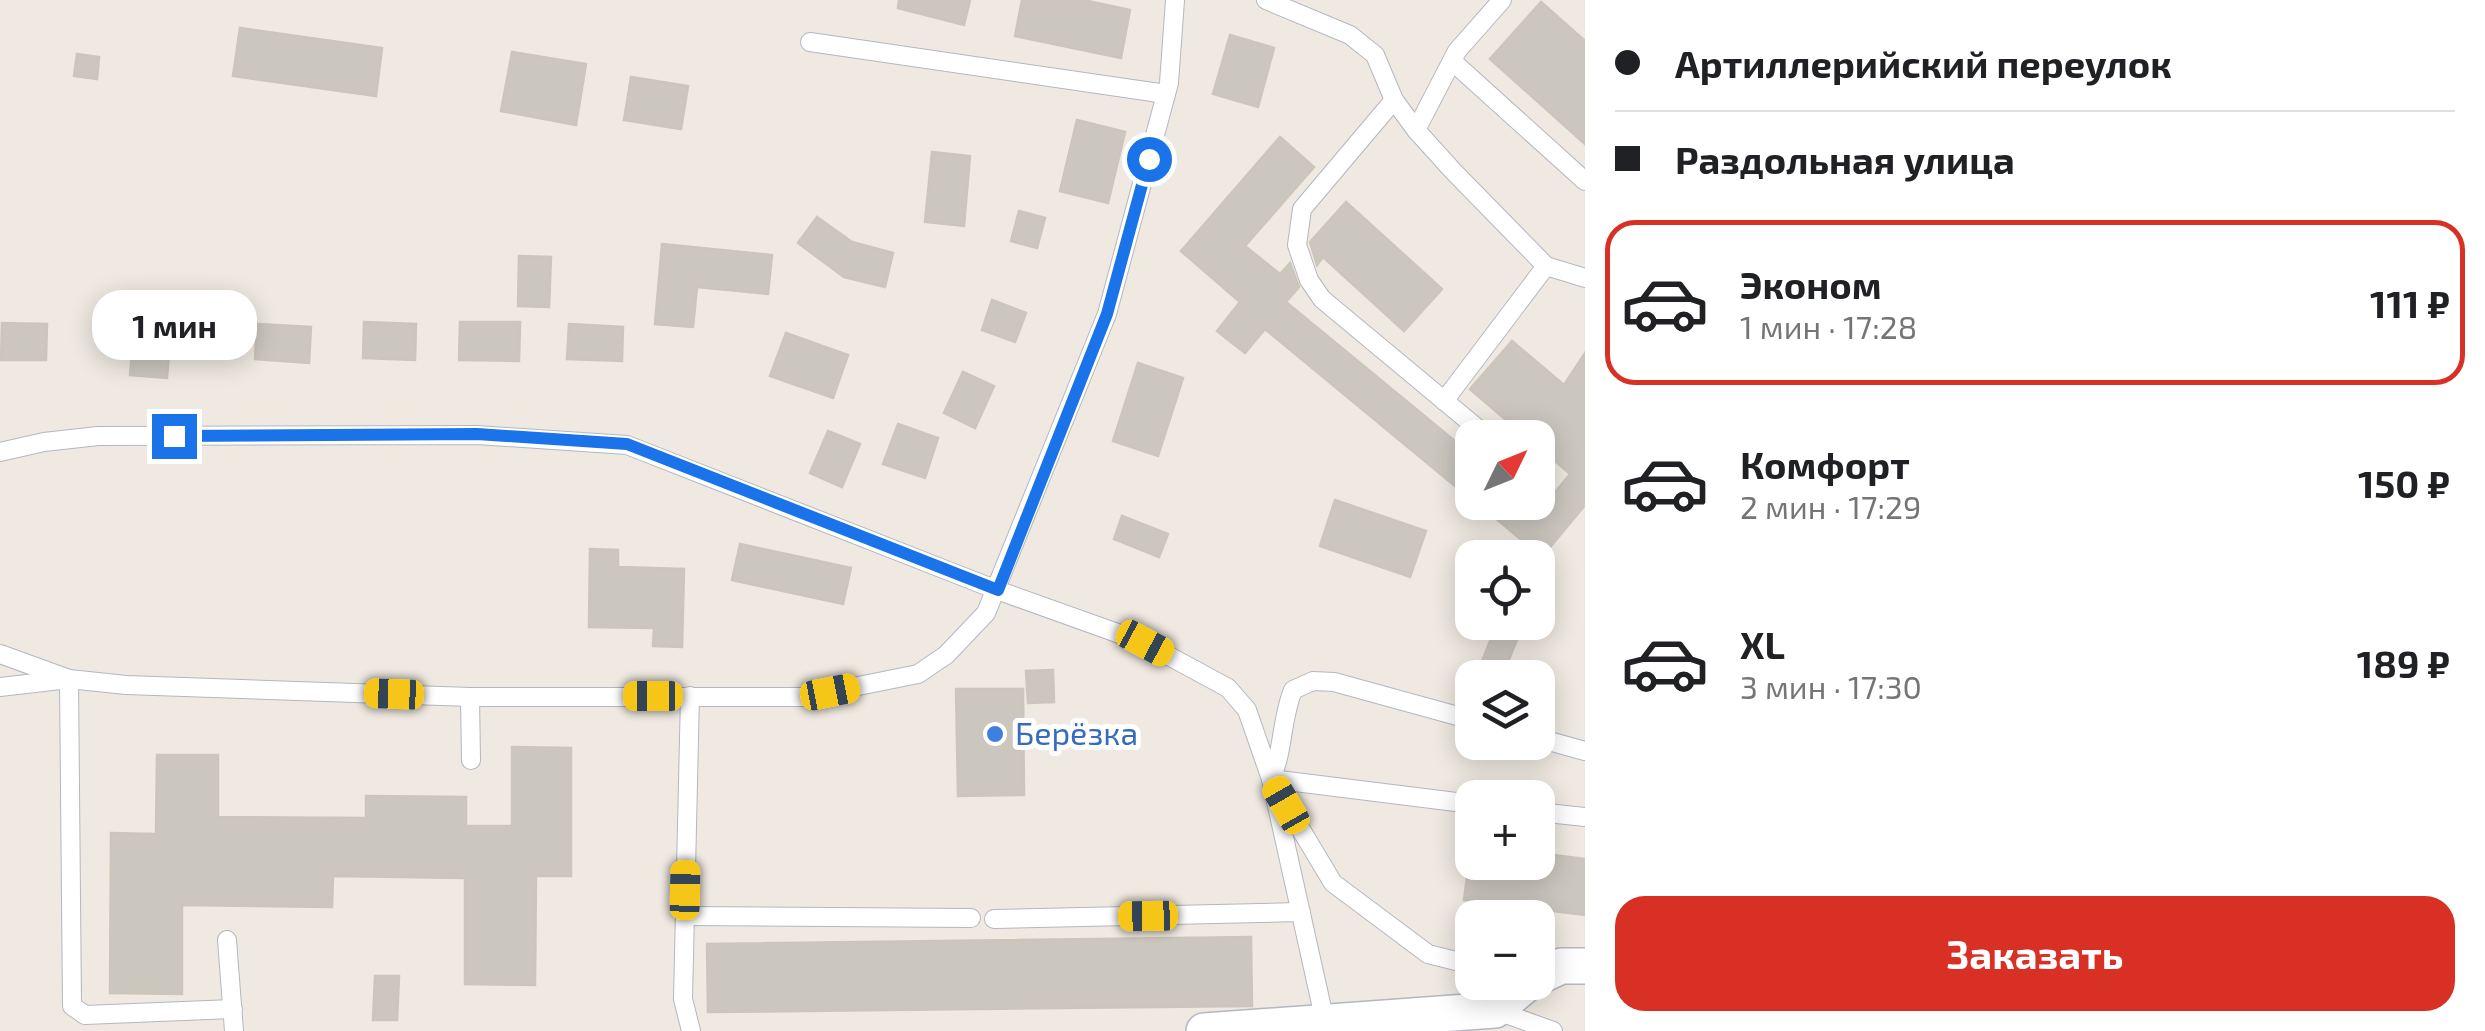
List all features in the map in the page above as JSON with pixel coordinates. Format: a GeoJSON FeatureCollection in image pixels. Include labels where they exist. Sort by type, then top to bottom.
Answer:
{"type":"FeatureCollection","features":[{"type":"Feature","properties":{"kind":"street"},"geometry":{"type":"LineString","coordinates":[[1555,969],[1585,966]]}},
{"type":"Feature","properties":{"kind":"street"},"geometry":{"type":"LineString","coordinates":[[1204,1031],[1431,1023],[1495,1010],[1507,1000]]}},
{"type":"Feature","properties":{"kind":"lane"},"geometry":{"type":"LineString","coordinates":[[0,688],[69,680],[470,697],[804,697],[918,674],[967,634],[998,590],[1107,314],[1166,94],[1175,0]]}},
{"type":"Feature","properties":{"kind":"lane"},"geometry":{"type":"LineString","coordinates":[[1266,0],[1350,35],[1375,54],[1394,100],[1416,130],[1546,266],[1585,278]]}},
{"type":"Feature","properties":{"kind":"lane"},"geometry":{"type":"LineString","coordinates":[[1416,130],[1452,61],[1502,0]]}},
{"type":"Feature","properties":{"kind":"lane"},"geometry":{"type":"LineString","coordinates":[[810,42],[1166,94]]}},
{"type":"Feature","properties":{"kind":"lane"},"geometry":{"type":"LineString","coordinates":[[1452,61],[1585,181]]}},
{"type":"Feature","properties":{"kind":"lane"},"geometry":{"type":"LineString","coordinates":[[1394,100],[1302,209],[1297,245],[1309,280],[1322,298],[1467,420]]}},
{"type":"Feature","properties":{"kind":"lane"},"geometry":{"type":"LineString","coordinates":[[1444,401],[1546,266]]}},
{"type":"Feature","properties":{"kind":"lane"},"geometry":{"type":"LineString","coordinates":[[0,452],[44,442],[118,436],[477,434],[627,444],[998,590],[1145,643],[1228,688],[1247,710],[1271,779],[1326,1026]]}},
{"type":"Feature","properties":{"kind":"lane"},"geometry":{"type":"LineString","coordinates":[[0,654],[69,680]]}},
{"type":"Feature","properties":{"kind":"lane"},"geometry":{"type":"LineString","coordinates":[[69,680],[72,1006],[85,1015],[233,1009]]}},
{"type":"Feature","properties":{"kind":"lane"},"geometry":{"type":"LineString","coordinates":[[1271,779],[1282,748],[1285,709],[1293,690],[1313,681],[1334,682],[1455,715]]}},
{"type":"Feature","properties":{"kind":"lane"},"geometry":{"type":"LineString","coordinates":[[690,696],[684,999],[691,1031]]}},
{"type":"Feature","properties":{"kind":"lane"},"geometry":{"type":"LineString","coordinates":[[470,697],[470,760]]}},
{"type":"Feature","properties":{"kind":"lane"},"geometry":{"type":"LineString","coordinates":[[1555,743],[1585,751]]}},
{"type":"Feature","properties":{"kind":"lane"},"geometry":{"type":"LineString","coordinates":[[1271,779],[1455,802]]}},
{"type":"Feature","properties":{"kind":"lane"},"geometry":{"type":"LineString","coordinates":[[1271,779],[1333,883],[1428,954],[1455,961]]}},
{"type":"Feature","properties":{"kind":"lane"},"geometry":{"type":"LineString","coordinates":[[1555,814],[1585,818]]}},
{"type":"Feature","properties":{"kind":"lane"},"geometry":{"type":"LineString","coordinates":[[994,920],[1301,912]]}},
{"type":"Feature","properties":{"kind":"lane"},"geometry":{"type":"LineString","coordinates":[[685,916],[971,918]]}},
{"type":"Feature","properties":{"kind":"lane"},"geometry":{"type":"LineString","coordinates":[[227,940],[234,1031]]}},
{"type":"Feature","properties":{"kind":"lane"},"geometry":{"type":"LineString","coordinates":[[1495,1010],[1553,1031]]}},
{"type":"Feature","properties":{"kind":"building"},"geometry":{"type":"Polygon","coordinates":[[[899,0],[970,0],[964,25],[898,8],[899,0]]]}},
{"type":"Feature","properties":{"kind":"building"},"geometry":{"type":"Polygon","coordinates":[[[1022,0],[1083,0],[1130,10],[1121,58],[1015,36],[1022,0]]]}},
{"type":"Feature","properties":{"kind":"building"},"geometry":{"type":"Polygon","coordinates":[[[1541,2],[1585,41],[1585,144],[1490,59],[1541,2]]]}},
{"type":"Feature","properties":{"kind":"building"},"geometry":{"type":"Polygon","coordinates":[[[240,28],[382,48],[376,96],[233,76],[240,28]]]}},
{"type":"Feature","properties":{"kind":"building"},"geometry":{"type":"Polygon","coordinates":[[[1230,35],[1274,48],[1258,107],[1213,94],[1230,35]]]}},
{"type":"Feature","properties":{"kind":"building"},"geometry":{"type":"Polygon","coordinates":[[[512,52],[586,64],[576,125],[501,111],[512,52]]]}},
{"type":"Feature","properties":{"kind":"building"},"geometry":{"type":"Polygon","coordinates":[[[77,54],[99,57],[97,79],[74,76],[77,54]]]}},
{"type":"Feature","properties":{"kind":"building"},"geometry":{"type":"Polygon","coordinates":[[[631,77],[688,86],[681,129],[624,120],[631,77]]]}},
{"type":"Feature","properties":{"kind":"building"},"geometry":{"type":"Polygon","coordinates":[[[1077,120],[1125,132],[1108,203],[1060,191],[1077,120]]]}},
{"type":"Feature","properties":{"kind":"building"},"geometry":{"type":"Polygon","coordinates":[[[1280,137],[1314,167],[1245,246],[1280,274],[1290,263],[1299,287],[1286,302],[1455,441],[1455,486],[1265,329],[1245,353],[1217,331],[1240,302],[1181,251],[1280,137]]]}},
{"type":"Feature","properties":{"kind":"building"},"geometry":{"type":"Polygon","coordinates":[[[932,152],[970,156],[964,226],[925,222],[932,152]]]}},
{"type":"Feature","properties":{"kind":"building"},"geometry":{"type":"Polygon","coordinates":[[[1346,202],[1442,289],[1404,331],[1323,257],[1317,265],[1310,242],[1346,202]]]}},
{"type":"Feature","properties":{"kind":"building"},"geometry":{"type":"Polygon","coordinates":[[[1019,211],[1045,218],[1037,248],[1011,241],[1019,211]]]}},
{"type":"Feature","properties":{"kind":"building"},"geometry":{"type":"Polygon","coordinates":[[[817,217],[852,242],[893,253],[885,287],[844,277],[798,243],[817,217]]]}},
{"type":"Feature","properties":{"kind":"building"},"geometry":{"type":"Polygon","coordinates":[[[662,244],[772,255],[768,294],[697,287],[693,327],[655,324],[662,244]]]}},
{"type":"Feature","properties":{"kind":"building"},"geometry":{"type":"Polygon","coordinates":[[[519,256],[551,257],[549,307],[518,306],[519,256]]]}},
{"type":"Feature","properties":{"kind":"building"},"geometry":{"type":"Polygon","coordinates":[[[992,300],[1026,313],[1015,342],[982,330],[992,300]]]}},
{"type":"Feature","properties":{"kind":"building"},"geometry":{"type":"Polygon","coordinates":[[[135,319],[193,324],[190,355],[169,353],[167,378],[130,375],[135,319]]]}},
{"type":"Feature","properties":{"kind":"building"},"geometry":{"type":"Polygon","coordinates":[[[364,322],[416,324],[415,360],[363,358],[364,322]]]}},
{"type":"Feature","properties":{"kind":"building"},"geometry":{"type":"Polygon","coordinates":[[[460,322],[520,322],[519,361],[459,360],[460,322]]]}},
{"type":"Feature","properties":{"kind":"building"},"geometry":{"type":"Polygon","coordinates":[[[2,323],[47,324],[46,360],[1,360],[2,323]]]}},
{"type":"Feature","properties":{"kind":"building"},"geometry":{"type":"Polygon","coordinates":[[[257,324],[311,327],[309,363],[255,359],[257,324]]]}},
{"type":"Feature","properties":{"kind":"building"},"geometry":{"type":"Polygon","coordinates":[[[569,324],[623,327],[622,361],[567,359],[569,324]]]}},
{"type":"Feature","properties":{"kind":"building"},"geometry":{"type":"Polygon","coordinates":[[[786,333],[848,355],[833,398],[770,376],[786,333]]]}},
{"type":"Feature","properties":{"kind":"building"},"geometry":{"type":"Polygon","coordinates":[[[1512,341],[1564,385],[1585,353],[1585,505],[1555,541],[1522,540],[1498,520],[1555,520],[1555,492],[1570,474],[1555,461],[1555,420],[1506,420],[1470,389],[1512,341]]]}},
{"type":"Feature","properties":{"kind":"building"},"geometry":{"type":"Polygon","coordinates":[[[1138,363],[1183,378],[1158,456],[1113,441],[1138,363]]]}},
{"type":"Feature","properties":{"kind":"building"},"geometry":{"type":"Polygon","coordinates":[[[963,372],[994,386],[975,428],[944,413],[963,372]]]}},
{"type":"Feature","properties":{"kind":"building"},"geometry":{"type":"Polygon","coordinates":[[[898,424],[938,438],[925,478],[883,464],[898,424]]]}},
{"type":"Feature","properties":{"kind":"building"},"geometry":{"type":"Polygon","coordinates":[[[828,431],[860,444],[842,487],[810,473],[828,431]]]}},
{"type":"Feature","properties":{"kind":"building"},"geometry":{"type":"Polygon","coordinates":[[[1335,500],[1426,531],[1410,577],[1320,546],[1335,500]]]}},
{"type":"Feature","properties":{"kind":"building"},"geometry":{"type":"Polygon","coordinates":[[[1122,516],[1168,534],[1159,557],[1114,539],[1122,516]]]}},
{"type":"Feature","properties":{"kind":"building"},"geometry":{"type":"Polygon","coordinates":[[[740,544],[851,568],[843,604],[732,580],[740,544]]]}},
{"type":"Feature","properties":{"kind":"building"},"geometry":{"type":"Polygon","coordinates":[[[590,549],[618,550],[618,567],[684,569],[682,647],[653,646],[654,628],[589,627],[590,549]]]}},
{"type":"Feature","properties":{"kind":"building"},"geometry":{"type":"Polygon","coordinates":[[[1490,640],[1517,640],[1509,660],[1483,660],[1490,640]]]}},
{"type":"Feature","properties":{"kind":"building"},"geometry":{"type":"Polygon","coordinates":[[[1053,670],[1054,702],[1028,703],[1026,671],[1053,670]]]}},
{"type":"Feature","properties":{"kind":"building"},"geometry":{"type":"Polygon","coordinates":[[[956,689],[1023,689],[1024,795],[958,796],[956,689]]]}},
{"type":"Feature","properties":{"kind":"building"},"geometry":{"type":"Polygon","coordinates":[[[512,747],[571,748],[571,876],[536,876],[535,985],[465,984],[465,878],[333,876],[332,907],[182,905],[182,994],[110,993],[111,833],[156,834],[157,755],[218,755],[218,817],[366,818],[366,796],[466,797],[466,826],[512,826],[512,747]]]}},
{"type":"Feature","properties":{"kind":"building"},"geometry":{"type":"Polygon","coordinates":[[[1555,855],[1585,859],[1585,915],[1555,911],[1555,900],[1464,900],[1467,880],[1555,880],[1555,855]]]}},
{"type":"Feature","properties":{"kind":"building"},"geometry":{"type":"Polygon","coordinates":[[[1251,937],[1252,1006],[708,1012],[707,944],[1251,937]]]}},
{"type":"Feature","properties":{"kind":"building"},"geometry":{"type":"Polygon","coordinates":[[[375,976],[399,976],[397,1020],[373,1020],[375,976]]]}},
{"type":"Feature","properties":{"kind":"place","name":"Берёзка"},"geometry":{"type":"Point","coordinates":[995,734]}},
{"type":"Feature","properties":{"kind":"route"},"geometry":{"type":"LineString","coordinates":[[174,436],[477,434],[627,444],[998,590],[1107,314],[1149,159]]}}]}
